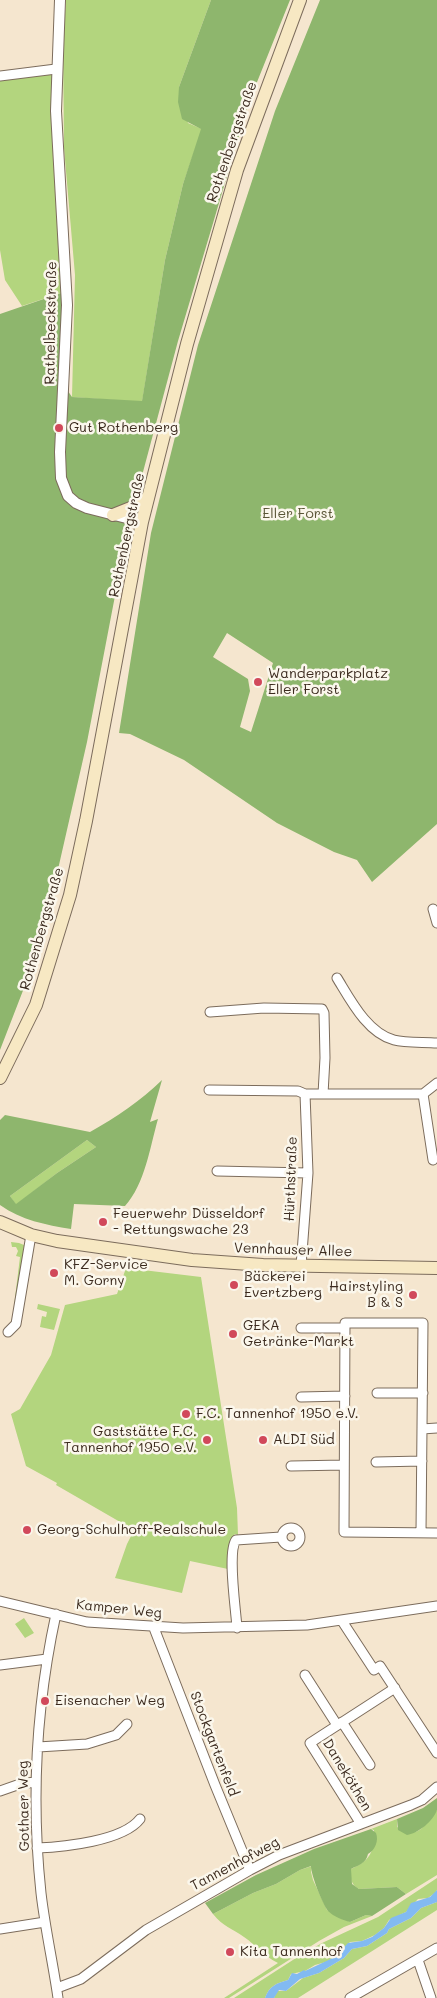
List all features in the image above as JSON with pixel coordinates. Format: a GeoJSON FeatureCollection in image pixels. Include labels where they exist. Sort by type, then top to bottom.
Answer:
{"type":"FeatureCollection","features":[{"type":"Feature","properties":{"kind":"main road","name":"Rothenbergstraße"},"geometry":{"type":"LineString","coordinates":[[0,1078],[36,1004],[70,895],[86,821],[142,522],[187,344],[222,217],[253,126],[300,0]]}},
{"type":"Feature","properties":{"kind":"main road"},"geometry":{"type":"LineString","coordinates":[[113,515],[133,507],[148,498]]}},
{"type":"Feature","properties":{"kind":"main road","name":"Vennhauser Allee"},"geometry":{"type":"LineString","coordinates":[[1,1220],[31,1235],[166,1257],[301,1266],[437,1268]]}},
{"type":"Feature","properties":{"kind":"street","name":"Rathelbeckstraße"},"geometry":{"type":"LineString","coordinates":[[60,0],[56,69],[57,146],[67,305],[60,478],[68,496],[76,503],[87,508],[142,522]]}},
{"type":"Feature","properties":{"kind":"street"},"geometry":{"type":"LineString","coordinates":[[0,76],[56,69]]}},
{"type":"Feature","properties":{"kind":"street"},"geometry":{"type":"LineString","coordinates":[[433,909],[437,923]]}},
{"type":"Feature","properties":{"kind":"street"},"geometry":{"type":"LineString","coordinates":[[337,978],[365,1019],[375,1030],[394,1040],[437,1043]]}},
{"type":"Feature","properties":{"kind":"street"},"geometry":{"type":"LineString","coordinates":[[210,1012],[264,1008],[322,1009],[324,1013],[326,1058],[324,1094]]}},
{"type":"Feature","properties":{"kind":"street"},"geometry":{"type":"LineString","coordinates":[[209,1090],[298,1091],[305,1094],[424,1094],[437,1083]]}},
{"type":"Feature","properties":{"kind":"street","name":"Hürthstraße"},"geometry":{"type":"LineString","coordinates":[[301,1266],[308,1173],[305,1094]]}},
{"type":"Feature","properties":{"kind":"street"},"geometry":{"type":"LineString","coordinates":[[424,1094],[434,1160]]}},
{"type":"Feature","properties":{"kind":"street"},"geometry":{"type":"LineString","coordinates":[[217,1171],[308,1173]]}},
{"type":"Feature","properties":{"kind":"street"},"geometry":{"type":"LineString","coordinates":[[8,1332],[16,1324],[31,1235]]}},
{"type":"Feature","properties":{"kind":"street"},"geometry":{"type":"LineString","coordinates":[[421,1532],[423,1323],[346,1323],[344,1532],[437,1533]]}},
{"type":"Feature","properties":{"kind":"street"},"geometry":{"type":"LineString","coordinates":[[301,1328],[346,1328]]}},
{"type":"Feature","properties":{"kind":"street"},"geometry":{"type":"LineString","coordinates":[[377,1393],[423,1393]]}},
{"type":"Feature","properties":{"kind":"street"},"geometry":{"type":"LineString","coordinates":[[301,1397],[345,1396]]}},
{"type":"Feature","properties":{"kind":"street"},"geometry":{"type":"LineString","coordinates":[[422,1428],[437,1428]]}},
{"type":"Feature","properties":{"kind":"street"},"geometry":{"type":"LineString","coordinates":[[376,1462],[422,1461]]}},
{"type":"Feature","properties":{"kind":"street"},"geometry":{"type":"LineString","coordinates":[[291,1466],[344,1465]]}},
{"type":"Feature","properties":{"kind":"street"},"geometry":{"type":"LineString","coordinates":[[237,1628],[232,1557],[233,1544],[236,1540],[243,1538],[281,1537]]}},
{"type":"Feature","properties":{"kind":"street","name":"Kamper Weg"},"geometry":{"type":"LineString","coordinates":[[0,1600],[94,1623],[154,1628],[237,1628],[307,1625],[437,1606]]}},
{"type":"Feature","properties":{"kind":"street","name":"Gothaer Weg"},"geometry":{"type":"LineString","coordinates":[[56,1614],[47,1659],[35,1782],[38,1848],[45,1922],[58,1998]]}},
{"type":"Feature","properties":{"kind":"street"},"geometry":{"type":"LineString","coordinates":[[342,1620],[374,1670],[380,1666],[437,1753]]}},
{"type":"Feature","properties":{"kind":"street","name":"Stockgartenfeld"},"geometry":{"type":"LineString","coordinates":[[154,1628],[250,1870]]}},
{"type":"Feature","properties":{"kind":"street"},"geometry":{"type":"LineString","coordinates":[[0,1665],[47,1659]]}},
{"type":"Feature","properties":{"kind":"street","name":"Daneköthen"},"geometry":{"type":"LineString","coordinates":[[305,1675],[370,1765]]}},
{"type":"Feature","properties":{"kind":"street","name":"Daneköthen"},"geometry":{"type":"LineString","coordinates":[[361,1824],[310,1743],[395,1688]]}},
{"type":"Feature","properties":{"kind":"street"},"geometry":{"type":"LineString","coordinates":[[38,1747],[87,1744],[116,1735],[128,1724]]}},
{"type":"Feature","properties":{"kind":"street"},"geometry":{"type":"LineString","coordinates":[[0,1791],[20,1784],[35,1782]]}},
{"type":"Feature","properties":{"kind":"street","name":"Tannenhofweg"},"geometry":{"type":"LineString","coordinates":[[57,1988],[81,1979],[146,1930],[250,1870],[279,1855],[411,1805],[422,1800],[437,1787]]}},
{"type":"Feature","properties":{"kind":"street"},"geometry":{"type":"LineString","coordinates":[[38,1848],[86,1843],[130,1829],[140,1819]]}},
{"type":"Feature","properties":{"kind":"street"},"geometry":{"type":"LineString","coordinates":[[0,1929],[45,1922]]}},
{"type":"Feature","properties":{"kind":"street"},"geometry":{"type":"LineString","coordinates":[[356,1997],[437,1948]]}},
{"type":"Feature","properties":{"kind":"street"},"geometry":{"type":"LineString","coordinates":[[418,1960],[431,1998]]}},
{"type":"Feature","properties":{"kind":"green space"},"geometry":{"type":"Polygon","coordinates":[[[66,0],[211,0],[179,87],[188,123],[202,129],[183,184],[165,260],[142,402],[72,397],[75,275],[64,148],[63,44],[66,0]]]}},
{"type":"Feature","properties":{"kind":"green space"},"geometry":{"type":"Polygon","coordinates":[[[211,0],[290,0],[249,102],[178,341],[128,528],[87,742],[41,944],[0,1050],[0,314],[64,292],[61,381],[72,397],[142,401],[165,260],[183,184],[201,129],[182,119],[178,102],[179,87],[211,0]]]}},
{"type":"Feature","properties":{"kind":"green space","name":"Eller Forst"},"geometry":{"type":"Polygon","coordinates":[[[320,0],[437,0],[437,824],[372,882],[357,860],[334,852],[277,823],[184,760],[130,734],[119,733],[151,533],[198,345],[275,111],[320,0]],[[227,633],[213,657],[248,679],[250,691],[240,727],[251,732],[273,663],[227,633]]]}},
{"type":"Feature","properties":{"kind":"green space"},"geometry":{"type":"Polygon","coordinates":[[[52,71],[52,129],[64,292],[22,306],[5,280],[0,250],[0,78],[52,71]]]}},
{"type":"Feature","properties":{"kind":"green space"},"geometry":{"type":"Polygon","coordinates":[[[162,1080],[150,1122],[158,1119],[149,1153],[142,1176],[132,1197],[125,1206],[74,1204],[71,1229],[43,1224],[16,1215],[0,1205],[0,1120],[5,1115],[90,1132],[128,1108],[162,1080]],[[87,1140],[10,1196],[16,1204],[96,1147],[87,1140]]]}},
{"type":"Feature","properties":{"kind":"green space"},"geometry":{"type":"Polygon","coordinates":[[[87,1140],[96,1147],[57,1173],[16,1205],[10,1196],[87,1140]]]}},
{"type":"Feature","properties":{"kind":"green space"},"geometry":{"type":"Polygon","coordinates":[[[11,1242],[24,1245],[17,1307],[14,1306],[20,1257],[16,1256],[18,1251],[16,1247],[12,1247],[11,1242]]]}},
{"type":"Feature","properties":{"kind":"green space"},"geometry":{"type":"Polygon","coordinates":[[[126,1268],[201,1277],[237,1508],[238,1535],[235,1534],[229,1546],[228,1569],[190,1561],[182,1593],[115,1578],[134,1530],[26,1466],[11,1414],[20,1409],[51,1355],[65,1305],[117,1294],[126,1268]]]}},
{"type":"Feature","properties":{"kind":"green space"},"geometry":{"type":"Polygon","coordinates":[[[38,1304],[60,1309],[54,1330],[40,1327],[42,1316],[46,1317],[47,1312],[37,1309],[38,1304]]]}},
{"type":"Feature","properties":{"kind":"green space"},"geometry":{"type":"Polygon","coordinates":[[[24,1618],[34,1633],[25,1638],[15,1624],[24,1618]]]}},
{"type":"Feature","properties":{"kind":"green space"},"geometry":{"type":"Polygon","coordinates":[[[437,1798],[437,1810],[425,1826],[407,1835],[398,1830],[397,1819],[423,1808],[437,1798]]]}},
{"type":"Feature","properties":{"kind":"green space"},"geometry":{"type":"Polygon","coordinates":[[[437,1810],[437,1875],[406,1894],[397,1887],[359,1889],[354,1885],[351,1878],[351,1869],[367,1859],[372,1850],[374,1830],[371,1829],[397,1819],[397,1827],[405,1831],[416,1832],[424,1826],[437,1810]]]}},
{"type":"Feature","properties":{"kind":"green space"},"geometry":{"type":"Polygon","coordinates":[[[371,1829],[376,1833],[376,1845],[364,1862],[351,1869],[352,1884],[359,1889],[397,1887],[406,1894],[372,1916],[366,1915],[350,1922],[330,1913],[320,1896],[311,1866],[213,1914],[205,1903],[256,1875],[314,1849],[371,1829]]]}},
{"type":"Feature","properties":{"kind":"green space"},"geometry":{"type":"Polygon","coordinates":[[[312,1866],[313,1880],[327,1910],[350,1922],[366,1915],[372,1916],[344,1927],[229,1998],[224,1998],[278,1963],[244,1937],[224,1925],[213,1914],[253,1893],[276,1884],[300,1870],[312,1866]]]}},
{"type":"Feature","properties":{"kind":"green space"},"geometry":{"type":"Polygon","coordinates":[[[437,1878],[437,1890],[435,1893],[428,1898],[418,1899],[406,1912],[389,1920],[384,1928],[375,1935],[362,1941],[350,1942],[339,1955],[305,1971],[291,1974],[288,1980],[271,1988],[265,1998],[234,1998],[322,1943],[378,1917],[437,1878]]]}},
{"type":"Feature","properties":{"kind":"green space"},"geometry":{"type":"Polygon","coordinates":[[[437,1902],[437,1910],[298,1998],[274,1998],[277,1991],[286,1991],[303,1978],[319,1973],[344,1958],[352,1949],[367,1946],[387,1933],[389,1929],[411,1918],[421,1908],[437,1902]]]}},
{"type":"Feature","properties":{"kind":"water"},"geometry":{"type":"Polygon","coordinates":[[[437,1890],[437,1902],[421,1908],[411,1918],[389,1929],[387,1933],[367,1946],[352,1949],[344,1958],[319,1973],[300,1979],[286,1991],[279,1990],[274,1998],[265,1998],[271,1988],[288,1980],[292,1973],[297,1974],[335,1957],[348,1943],[372,1937],[384,1928],[391,1918],[406,1912],[411,1903],[430,1897],[437,1890]]]}},
{"type":"Feature","properties":{"kind":"place","name":"Gut Rothenberg"},"geometry":{"type":"Point","coordinates":[59,428]}},
{"type":"Feature","properties":{"kind":"place","name":"Wanderparkplatz Eller Forst"},"geometry":{"type":"Point","coordinates":[258,682]}},
{"type":"Feature","properties":{"kind":"place","name":"Feuerwehr Düsseldorf - Rettungswache 23"},"geometry":{"type":"Point","coordinates":[103,1222]}},
{"type":"Feature","properties":{"kind":"place","name":"KFZ-Service M. Gorny"},"geometry":{"type":"Point","coordinates":[54,1273]}},
{"type":"Feature","properties":{"kind":"place","name":"Bäckerei Evertzberg"},"geometry":{"type":"Point","coordinates":[234,1285]}},
{"type":"Feature","properties":{"kind":"place","name":"Hairstyling B & S"},"geometry":{"type":"Point","coordinates":[413,1295]}},
{"type":"Feature","properties":{"kind":"place","name":"GEKA Getränke-Markt"},"geometry":{"type":"Point","coordinates":[233,1334]}},
{"type":"Feature","properties":{"kind":"place","name":"F.C. Tannenhof 1950 e.V."},"geometry":{"type":"Point","coordinates":[186,1414]}},
{"type":"Feature","properties":{"kind":"place","name":"Gaststätte F.C. Tannenhof 1950 e.V."},"geometry":{"type":"Point","coordinates":[207,1440]}},
{"type":"Feature","properties":{"kind":"place","name":"ALDI Süd"},"geometry":{"type":"Point","coordinates":[263,1440]}},
{"type":"Feature","properties":{"kind":"place","name":"Georg-Schulhoff-Realschule"},"geometry":{"type":"Point","coordinates":[27,1530]}},
{"type":"Feature","properties":{"kind":"place","name":"Eisenacher Weg"},"geometry":{"type":"Point","coordinates":[45,1701]}},
{"type":"Feature","properties":{"kind":"place","name":"Kita Tannenhof"},"geometry":{"type":"Point","coordinates":[230,1952]}}]}
